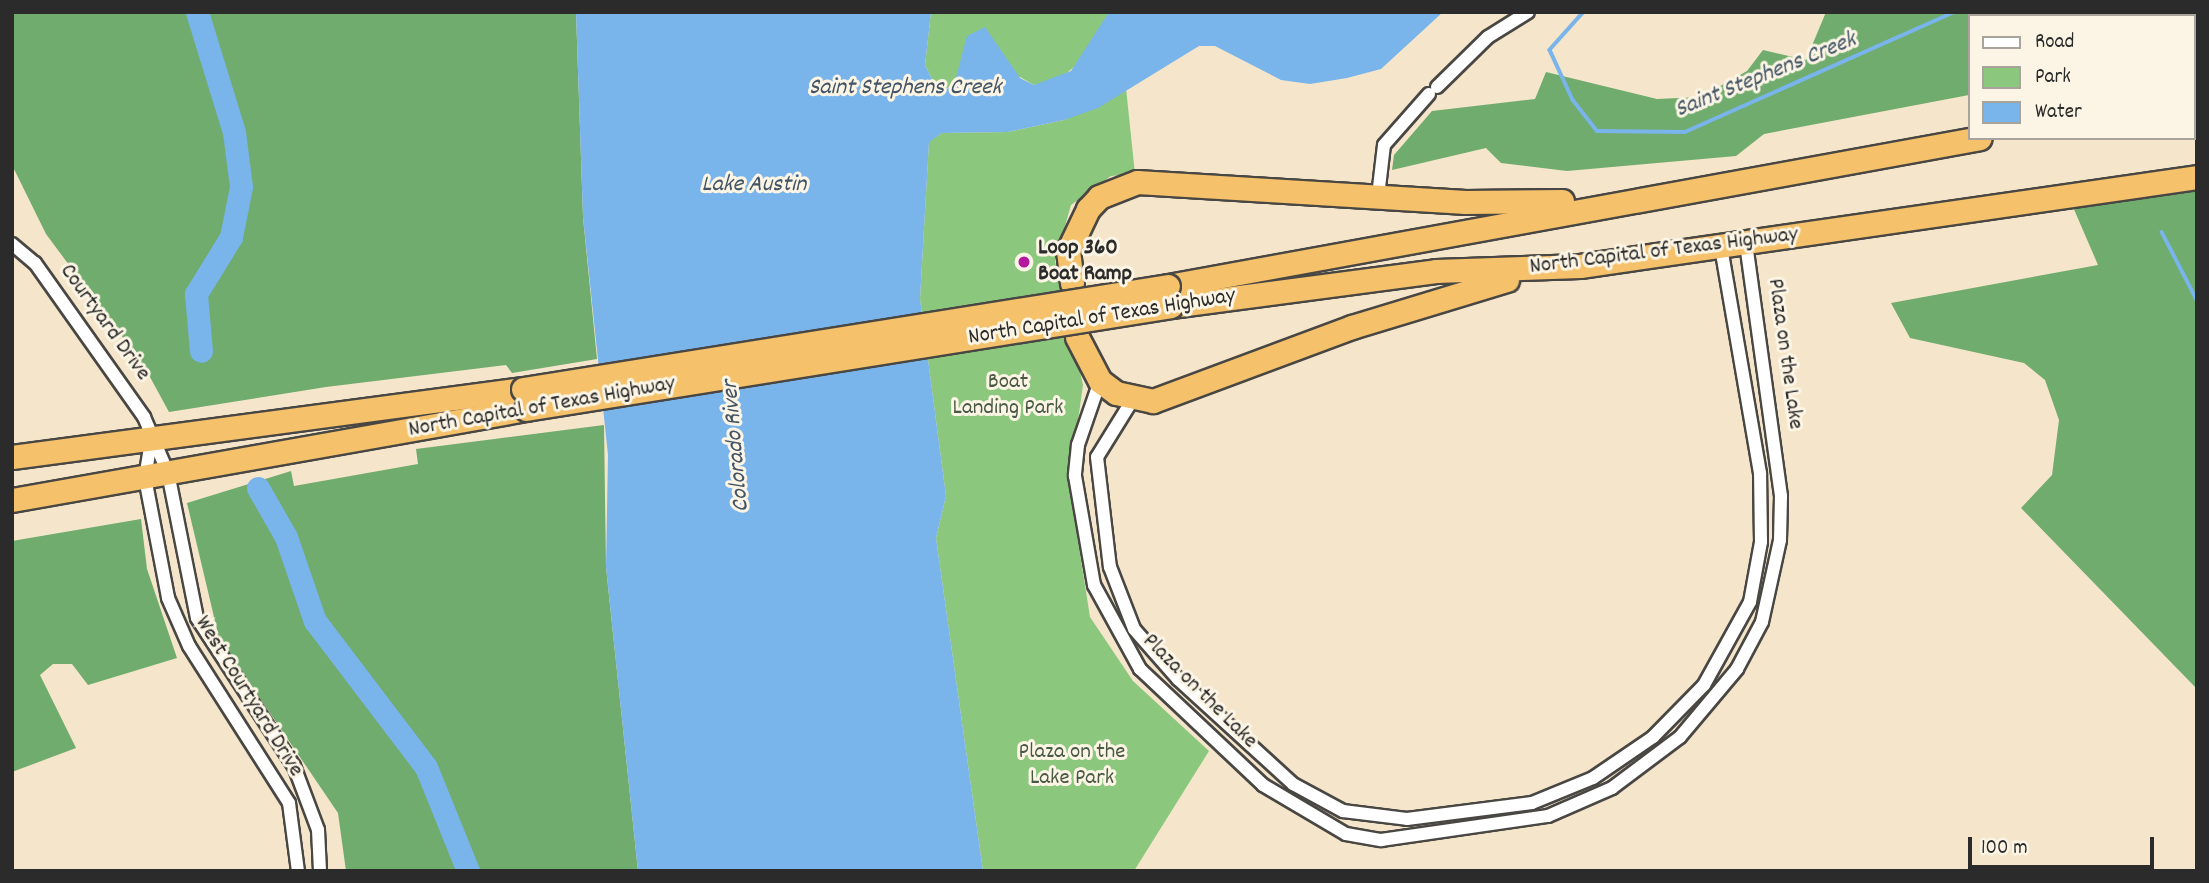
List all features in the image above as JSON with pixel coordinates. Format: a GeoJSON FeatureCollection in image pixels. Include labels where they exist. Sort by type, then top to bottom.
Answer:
{"type":"FeatureCollection","features":[{"type":"Feature","properties":{"kind":"highway","name":"North Capital of Texas Highway"},"geometry":{"type":"LineString","coordinates":[[12,500],[156,475],[524,399],[1170,296],[1617,200],[1968,140]]}},
{"type":"Feature","properties":{"kind":"highway","name":"North Capital of Texas Highway"},"geometry":{"type":"LineString","coordinates":[[1170,296],[1436,271],[1554,269],[2197,177]]}},
{"type":"Feature","properties":{"kind":"highway"},"geometry":{"type":"LineString","coordinates":[[1072,283],[1068,251],[1083,217],[1099,197],[1137,182],[1378,196],[1617,200]]}},
{"type":"Feature","properties":{"kind":"highway"},"geometry":{"type":"LineString","coordinates":[[1077,337],[1100,381],[1133,399],[1172,398],[1352,327],[1463,290],[1554,269]]}},
{"type":"Feature","properties":{"kind":"highway","name":"North Capital of Texas Highway"},"geometry":{"type":"LineString","coordinates":[[12,457],[152,435],[524,399]]}},
{"type":"Feature","properties":{"kind":"street"},"geometry":{"type":"LineString","coordinates":[[1378,196],[1384,145],[1433,91],[1488,37],[1528,12]]}},
{"type":"Feature","properties":{"kind":"street","name":"Plaza on the Lake"},"geometry":{"type":"LineString","coordinates":[[1100,381],[1075,460],[1100,601],[1140,669],[1263,785],[1306,816],[1362,837],[1498,824],[1548,816],[1612,788],[1661,754],[1718,695],[1752,645],[1768,599],[1780,540],[1780,472],[1746,243]]}},
{"type":"Feature","properties":{"kind":"street","name":"Courtyard Drive"},"geometry":{"type":"LineString","coordinates":[[12,244],[35,263],[105,357],[152,435]]}},
{"type":"Feature","properties":{"kind":"street","name":"Plaza on the Lake"},"geometry":{"type":"LineString","coordinates":[[1133,399],[1097,457],[1119,597],[1151,650],[1276,769],[1312,799],[1377,820],[1497,807],[1553,797],[1593,778],[1653,737],[1704,685],[1750,602],[1761,542],[1760,473],[1721,247]]}},
{"type":"Feature","properties":{"kind":"street","name":"West Courtyard Drive"},"geometry":{"type":"LineString","coordinates":[[152,435],[176,620],[272,770],[289,803],[298,871]]}},
{"type":"Feature","properties":{"kind":"street","name":"West Courtyard Drive"},"geometry":{"type":"LineString","coordinates":[[152,435],[156,475],[197,618],[289,759],[318,830],[320,871]]}},
{"type":"Feature","properties":{"kind":"street"},"geometry":{"type":"LineString","coordinates":[[1760,473],[1780,472]]}},
{"type":"Feature","properties":{"kind":"street"},"geometry":{"type":"LineString","coordinates":[[1704,685],[1718,695]]}},
{"type":"Feature","properties":{"kind":"street"},"geometry":{"type":"LineString","coordinates":[[272,770],[289,759]]}},
{"type":"Feature","properties":{"kind":"street","name":"Plaza on the Lake"},"geometry":{"type":"LineString","coordinates":[[1263,785],[1276,769]]}},
{"type":"Feature","properties":{"kind":"street"},"geometry":{"type":"LineString","coordinates":[[1497,807],[1498,824]]}},
{"type":"Feature","properties":{"kind":"green space"},"geometry":{"type":"Polygon","coordinates":[[[12,12],[576,12],[583,217],[597,359],[512,373],[506,365],[326,387],[169,412],[144,366],[46,234],[12,165],[12,12]]]}},
{"type":"Feature","properties":{"kind":"green space"},"geometry":{"type":"Polygon","coordinates":[[[931,12],[1110,12],[1089,55],[1058,80],[1034,85],[1020,77],[957,79],[947,89],[934,83],[925,65],[931,12]]]}},
{"type":"Feature","properties":{"kind":"green space"},"geometry":{"type":"Polygon","coordinates":[[[1826,12],[2197,12],[2197,52],[2195,14],[1968,14],[1968,95],[1764,134],[1736,156],[1567,171],[1501,163],[1486,148],[1392,170],[1394,155],[1432,111],[1535,99],[1546,72],[1657,99],[1701,97],[1747,71],[1763,50],[1806,60],[1826,12]]]}},
{"type":"Feature","properties":{"kind":"green space"},"geometry":{"type":"Polygon","coordinates":[[[1126,88],[1135,174],[1111,176],[1071,205],[1055,261],[1083,385],[1069,484],[1090,617],[1133,681],[1209,751],[1134,871],[983,871],[936,538],[946,496],[920,299],[929,141],[942,133],[1008,132],[1064,120],[1126,88]]]}},
{"type":"Feature","properties":{"kind":"green space"},"geometry":{"type":"Polygon","coordinates":[[[2197,189],[2197,689],[2021,508],[2052,475],[2059,420],[2045,380],[2024,363],[1910,338],[1891,303],[2098,265],[2073,207],[2197,189]]]}},
{"type":"Feature","properties":{"kind":"green space"},"geometry":{"type":"Polygon","coordinates":[[[604,425],[606,567],[638,871],[346,871],[338,813],[219,638],[187,503],[291,471],[294,486],[418,464],[416,449],[604,425]]]}},
{"type":"Feature","properties":{"kind":"green space"},"geometry":{"type":"Polygon","coordinates":[[[141,519],[147,569],[177,658],[88,685],[72,664],[53,664],[40,675],[76,748],[12,772],[12,541],[141,519]]]}},
{"type":"Feature","properties":{"kind":"water","name":"Lake Austin"},"geometry":{"type":"Polygon","coordinates":[[[576,12],[931,12],[925,65],[934,83],[947,89],[954,85],[967,36],[985,27],[1020,78],[1034,85],[1071,71],[1109,12],[1443,12],[1381,69],[1347,78],[1310,84],[1281,80],[1215,46],[1199,46],[1098,108],[1064,120],[1008,132],[942,133],[929,142],[920,299],[946,496],[936,538],[983,871],[638,871],[606,567],[608,455],[583,217],[576,12]]]}},
{"type":"Feature","properties":{"kind":"waterway"},"geometry":{"type":"LineString","coordinates":[[197,12],[234,132],[241,187],[231,237],[196,294],[201,351]]}},
{"type":"Feature","properties":{"kind":"waterway","name":"Saint Stephens Creek"},"geometry":{"type":"LineString","coordinates":[[1584,12],[1550,50],[1573,100],[1597,131],[1685,132],[1955,12]]}},
{"type":"Feature","properties":{"kind":"waterway","name":"Saint Stephens Creek"},"geometry":{"type":"LineString","coordinates":[[2162,232],[2197,300]]}},
{"type":"Feature","properties":{"kind":"waterway"},"geometry":{"type":"LineString","coordinates":[[258,488],[286,537],[315,621],[426,767],[468,871]]}},
{"type":"Feature","properties":{"kind":"place","name":"Loop 360 Boat Ramp"},"geometry":{"type":"Point","coordinates":[1024,262]}},
{"type":"Feature","properties":{"kind":"park label","name":"Boat Landing Park"},"geometry":{"type":"Point","coordinates":[1008,396]}},
{"type":"Feature","properties":{"kind":"park label","name":"Plaza on the Lake Park"},"geometry":{"type":"Point","coordinates":[1072,766]}},
{"type":"Feature","properties":{"kind":"water label","name":"Colorado River"},"geometry":{"type":"Point","coordinates":[737,446]}}]}
